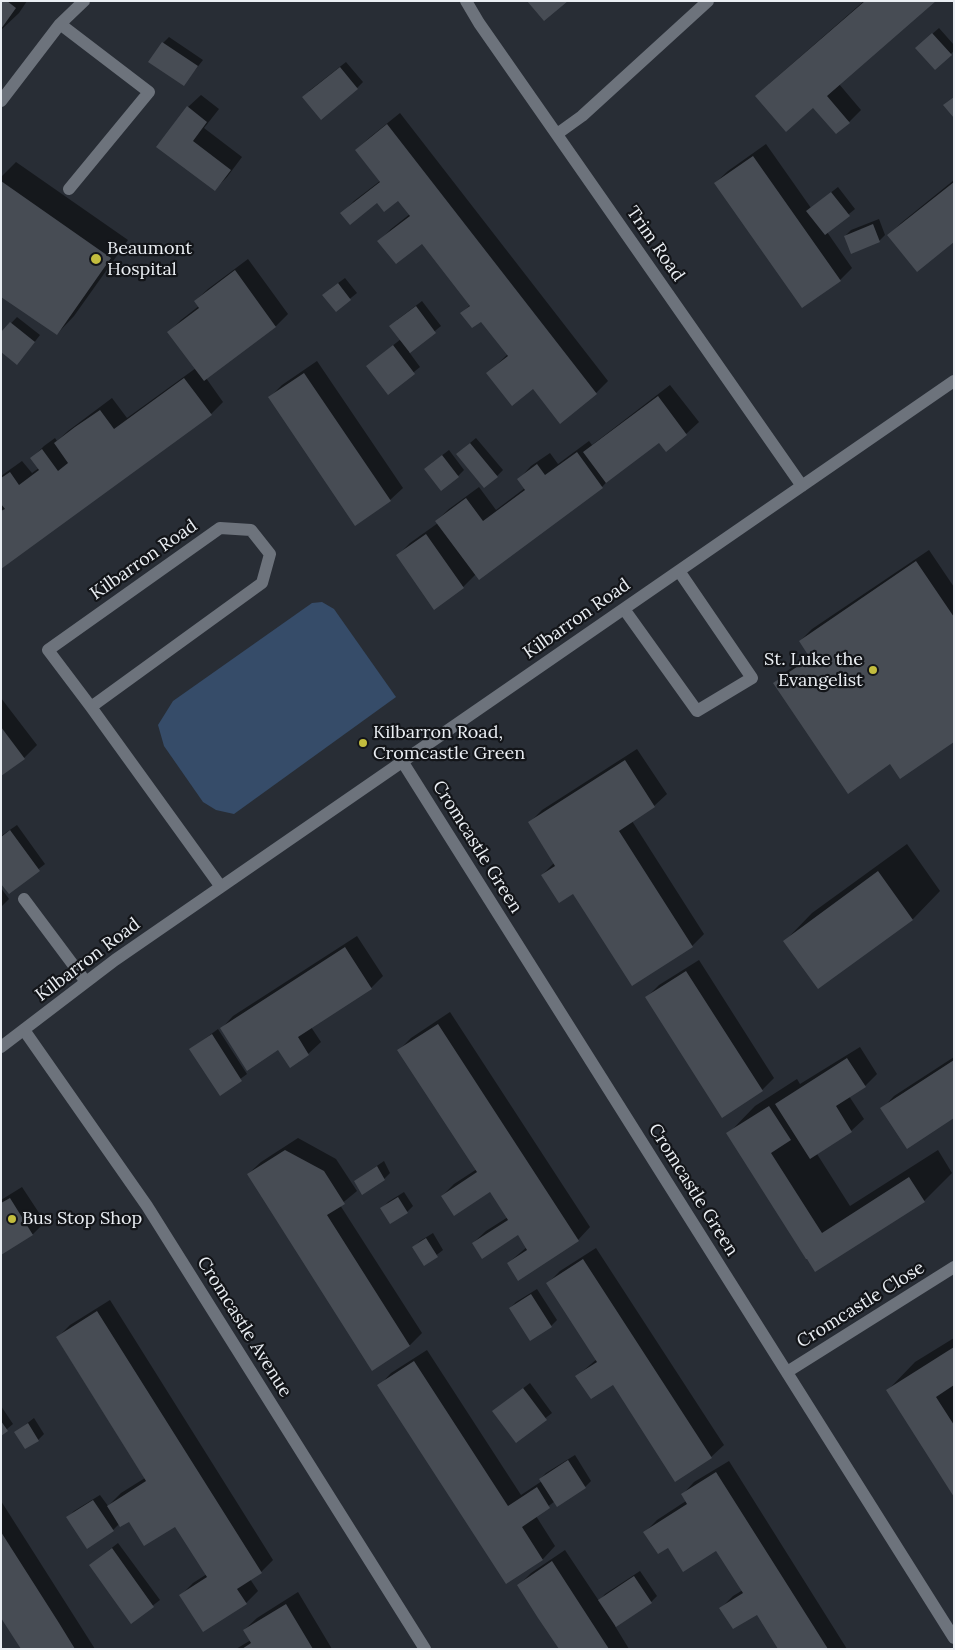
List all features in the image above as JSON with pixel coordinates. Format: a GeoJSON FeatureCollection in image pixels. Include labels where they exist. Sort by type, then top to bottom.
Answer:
{"type":"FeatureCollection","features":[{"type":"Feature","properties":{"kind":"street"},"geometry":{"type":"LineString","coordinates":[[1,100],[60,24],[84,1]]}},
{"type":"Feature","properties":{"kind":"street","name":"Trim Road"},"geometry":{"type":"LineString","coordinates":[[466,1],[479,23],[802,486]]}},
{"type":"Feature","properties":{"kind":"street"},"geometry":{"type":"LineString","coordinates":[[557,134],[582,116],[708,1]]}},
{"type":"Feature","properties":{"kind":"street"},"geometry":{"type":"LineString","coordinates":[[60,24],[149,92],[69,189]]}},
{"type":"Feature","properties":{"kind":"street","name":"Kilbarron Road"},"geometry":{"type":"LineString","coordinates":[[1,1047],[115,960],[954,381]]}},
{"type":"Feature","properties":{"kind":"street","name":"Kilbarron Road"},"geometry":{"type":"LineString","coordinates":[[91,707],[262,583],[270,554],[251,530],[220,528],[48,650],[221,887]]}},
{"type":"Feature","properties":{"kind":"street"},"geometry":{"type":"LineString","coordinates":[[624,608],[697,711],[752,678],[679,571]]}},
{"type":"Feature","properties":{"kind":"street","name":"Cromcastle Green"},"geometry":{"type":"LineString","coordinates":[[402,762],[954,1638]]}},
{"type":"Feature","properties":{"kind":"street"},"geometry":{"type":"LineString","coordinates":[[24,899],[86,982]]}},
{"type":"Feature","properties":{"kind":"street","name":"Cromcastle Avenue"},"geometry":{"type":"LineString","coordinates":[[24,1030],[147,1206],[425,1649]]}},
{"type":"Feature","properties":{"kind":"street","name":"Cromcastle Close"},"geometry":{"type":"LineString","coordinates":[[787,1372],[954,1268]]}},
{"type":"Feature","properties":{"kind":"shaded area"},"geometry":{"type":"Polygon","coordinates":[[[322,602],[334,609],[396,697],[234,814],[216,810],[203,802],[164,746],[158,725],[173,701],[312,603],[322,602]]]}},
{"type":"Feature","properties":{"kind":"building"},"geometry":{"type":"Polygon","coordinates":[[[1,1],[7,1],[16,8],[1,29],[1,1]]]}},
{"type":"Feature","properties":{"kind":"building"},"geometry":{"type":"Polygon","coordinates":[[[527,1],[568,1],[544,21],[527,1]]]}},
{"type":"Feature","properties":{"kind":"building"},"geometry":{"type":"Polygon","coordinates":[[[865,1],[936,1],[827,96],[850,123],[836,134],[813,108],[786,132],[755,96],[865,1]]]}},
{"type":"Feature","properties":{"kind":"building"},"geometry":{"type":"Polygon","coordinates":[[[932,33],[952,55],[935,70],[915,48],[932,33]]]}},
{"type":"Feature","properties":{"kind":"building"},"geometry":{"type":"Polygon","coordinates":[[[162,42],[198,66],[184,86],[148,62],[162,42]]]}},
{"type":"Feature","properties":{"kind":"building"},"geometry":{"type":"Polygon","coordinates":[[[340,67],[358,89],[321,120],[302,97],[340,67]]]}},
{"type":"Feature","properties":{"kind":"building"},"geometry":{"type":"Polygon","coordinates":[[[954,97],[954,118],[943,105],[954,97]]]}},
{"type":"Feature","properties":{"kind":"building"},"geometry":{"type":"Polygon","coordinates":[[[187,106],[207,122],[193,141],[231,170],[215,191],[156,147],[187,106]]]}},
{"type":"Feature","properties":{"kind":"building"},"geometry":{"type":"Polygon","coordinates":[[[387,124],[597,394],[560,424],[533,389],[512,406],[486,373],[508,356],[481,322],[472,328],[460,313],[470,306],[422,244],[396,264],[377,241],[410,216],[398,201],[384,212],[377,203],[350,225],[340,213],[380,182],[355,150],[387,124]]]}},
{"type":"Feature","properties":{"kind":"building"},"geometry":{"type":"Polygon","coordinates":[[[753,156],[841,281],[802,308],[714,183],[753,156]]]}},
{"type":"Feature","properties":{"kind":"building"},"geometry":{"type":"Polygon","coordinates":[[[1,181],[111,258],[57,335],[1,297],[1,181]]]}},
{"type":"Feature","properties":{"kind":"building"},"geometry":{"type":"Polygon","coordinates":[[[954,182],[954,242],[917,272],[887,235],[954,182]]]}},
{"type":"Feature","properties":{"kind":"building"},"geometry":{"type":"Polygon","coordinates":[[[831,192],[850,216],[825,235],[806,211],[831,192]]]}},
{"type":"Feature","properties":{"kind":"building"},"geometry":{"type":"Polygon","coordinates":[[[873,224],[880,242],[851,254],[844,236],[873,224]]]}},
{"type":"Feature","properties":{"kind":"building"},"geometry":{"type":"Polygon","coordinates":[[[235,270],[276,327],[204,381],[167,332],[199,308],[194,301],[235,270]]]}},
{"type":"Feature","properties":{"kind":"building"},"geometry":{"type":"Polygon","coordinates":[[[338,283],[351,300],[336,312],[322,295],[338,283]]]}},
{"type":"Feature","properties":{"kind":"building"},"geometry":{"type":"Polygon","coordinates":[[[416,306],[436,333],[410,353],[389,326],[416,306]]]}},
{"type":"Feature","properties":{"kind":"building"},"geometry":{"type":"Polygon","coordinates":[[[10,322],[35,342],[17,365],[1,352],[1,332],[10,322]]]}},
{"type":"Feature","properties":{"kind":"building"},"geometry":{"type":"Polygon","coordinates":[[[393,345],[415,374],[388,395],[366,366],[393,345]]]}},
{"type":"Feature","properties":{"kind":"building"},"geometry":{"type":"Polygon","coordinates":[[[304,373],[391,501],[355,526],[268,397],[304,373]]]}},
{"type":"Feature","properties":{"kind":"building"},"geometry":{"type":"Polygon","coordinates":[[[184,378],[212,415],[1,569],[1,511],[5,509],[1,504],[1,478],[10,472],[19,485],[39,470],[30,458],[42,449],[58,471],[68,463],[54,443],[75,427],[100,410],[114,429],[184,378]]]}},
{"type":"Feature","properties":{"kind":"building"},"geometry":{"type":"Polygon","coordinates":[[[658,396],[687,435],[666,452],[659,443],[606,483],[583,452],[658,396]]]}},
{"type":"Feature","properties":{"kind":"building"},"geometry":{"type":"Polygon","coordinates":[[[470,443],[498,477],[484,488],[456,454],[470,443]]]}},
{"type":"Feature","properties":{"kind":"building"},"geometry":{"type":"Polygon","coordinates":[[[577,452],[603,488],[479,580],[435,521],[466,498],[483,521],[525,490],[517,479],[537,464],[545,475],[577,452]]]}},
{"type":"Feature","properties":{"kind":"building"},"geometry":{"type":"Polygon","coordinates":[[[442,455],[459,477],[441,491],[424,469],[442,455]]]}},
{"type":"Feature","properties":{"kind":"building"},"geometry":{"type":"Polygon","coordinates":[[[426,534],[464,588],[434,610],[396,555],[426,534]]]}},
{"type":"Feature","properties":{"kind":"building","name":"St. Luke the Evangelist"},"geometry":{"type":"Polygon","coordinates":[[[916,561],[954,617],[954,742],[900,779],[890,764],[848,794],[773,683],[810,658],[799,641],[916,561]]]}},
{"type":"Feature","properties":{"kind":"building"},"geometry":{"type":"Polygon","coordinates":[[[1,727],[25,759],[1,776],[1,727]]]}},
{"type":"Feature","properties":{"kind":"building"},"geometry":{"type":"Polygon","coordinates":[[[625,760],[655,807],[619,831],[693,947],[632,986],[573,894],[559,903],[541,875],[555,866],[528,822],[625,760]]]}},
{"type":"Feature","properties":{"kind":"building"},"geometry":{"type":"Polygon","coordinates":[[[10,830],[40,871],[9,894],[1,884],[1,837],[10,830]]]}},
{"type":"Feature","properties":{"kind":"building"},"geometry":{"type":"Polygon","coordinates":[[[878,871],[913,920],[818,989],[783,941],[878,871]]]}},
{"type":"Feature","properties":{"kind":"building"},"geometry":{"type":"Polygon","coordinates":[[[345,947],[372,989],[298,1037],[309,1055],[290,1068],[278,1050],[247,1071],[220,1028],[345,947]]]}},
{"type":"Feature","properties":{"kind":"building"},"geometry":{"type":"Polygon","coordinates":[[[686,971],[763,1091],[722,1118],[645,997],[686,971]]]}},
{"type":"Feature","properties":{"kind":"building"},"geometry":{"type":"Polygon","coordinates":[[[438,1024],[579,1241],[518,1281],[507,1263],[527,1250],[518,1235],[482,1259],[472,1243],[508,1220],[490,1192],[454,1216],[441,1196],[477,1172],[397,1050],[438,1024]]]}},
{"type":"Feature","properties":{"kind":"building"},"geometry":{"type":"Polygon","coordinates":[[[212,1034],[242,1081],[220,1096],[189,1049],[212,1034]]]}},
{"type":"Feature","properties":{"kind":"building"},"geometry":{"type":"Polygon","coordinates":[[[847,1058],[866,1087],[836,1106],[852,1132],[810,1159],[775,1104],[847,1058]]]}},
{"type":"Feature","properties":{"kind":"building"},"geometry":{"type":"Polygon","coordinates":[[[954,1060],[954,1118],[907,1149],[880,1108],[954,1060]]]}},
{"type":"Feature","properties":{"kind":"building"},"geometry":{"type":"Polygon","coordinates":[[[769,1106],[791,1140],[771,1153],[822,1233],[909,1177],[925,1202],[815,1272],[726,1133],[769,1106]]]}},
{"type":"Feature","properties":{"kind":"building"},"geometry":{"type":"Polygon","coordinates":[[[285,1150],[324,1171],[345,1204],[327,1215],[410,1346],[372,1371],[247,1174],[285,1150]]]}},
{"type":"Feature","properties":{"kind":"building"},"geometry":{"type":"Polygon","coordinates":[[[377,1166],[385,1180],[362,1195],[354,1181],[377,1166]]]}},
{"type":"Feature","properties":{"kind":"building"},"geometry":{"type":"Polygon","coordinates":[[[398,1197],[408,1213],[390,1224],[380,1208],[398,1197]]]}},
{"type":"Feature","properties":{"kind":"building","name":"Bus Stop Shop"},"geometry":{"type":"Polygon","coordinates":[[[10,1198],[33,1235],[1,1255],[1,1203],[10,1198]]]}},
{"type":"Feature","properties":{"kind":"building"},"geometry":{"type":"Polygon","coordinates":[[[426,1238],[438,1257],[424,1266],[412,1247],[426,1238]]]}},
{"type":"Feature","properties":{"kind":"building"},"geometry":{"type":"Polygon","coordinates":[[[583,1259],[712,1458],[675,1482],[613,1385],[591,1399],[575,1376],[597,1362],[546,1283],[583,1259]]]}},
{"type":"Feature","properties":{"kind":"building"},"geometry":{"type":"Polygon","coordinates":[[[531,1294],[552,1327],[530,1341],[509,1308],[531,1294]]]}},
{"type":"Feature","properties":{"kind":"building"},"geometry":{"type":"Polygon","coordinates":[[[97,1311],[262,1573],[237,1589],[247,1604],[203,1632],[179,1595],[207,1577],[175,1527],[144,1546],[129,1522],[120,1527],[107,1506],[146,1481],[56,1337],[97,1311]]]}},
{"type":"Feature","properties":{"kind":"building"},"geometry":{"type":"Polygon","coordinates":[[[954,1347],[954,1385],[936,1397],[954,1425],[954,1497],[886,1390],[954,1347]]]}},
{"type":"Feature","properties":{"kind":"building"},"geometry":{"type":"Polygon","coordinates":[[[414,1361],[508,1506],[537,1487],[550,1508],[522,1527],[543,1560],[506,1584],[377,1385],[414,1361]]]}},
{"type":"Feature","properties":{"kind":"building"},"geometry":{"type":"Polygon","coordinates":[[[523,1388],[547,1420],[516,1443],[492,1411],[523,1388]]]}},
{"type":"Feature","properties":{"kind":"building"},"geometry":{"type":"Polygon","coordinates":[[[1,1421],[8,1431],[1,1436],[1,1421]]]}},
{"type":"Feature","properties":{"kind":"building"},"geometry":{"type":"Polygon","coordinates":[[[28,1423],[39,1441],[25,1449],[14,1432],[28,1423]]]}},
{"type":"Feature","properties":{"kind":"building"},"geometry":{"type":"Polygon","coordinates":[[[568,1460],[586,1488],[557,1507],[539,1479],[568,1460]]]}},
{"type":"Feature","properties":{"kind":"building"},"geometry":{"type":"Polygon","coordinates":[[[716,1472],[828,1649],[778,1649],[757,1615],[733,1629],[719,1608],[743,1593],[716,1551],[683,1572],[668,1548],[658,1554],[643,1532],[687,1504],[681,1494],[716,1472]]]}},
{"type":"Feature","properties":{"kind":"building"},"geometry":{"type":"Polygon","coordinates":[[[93,1500],[114,1531],[87,1549],[66,1517],[93,1500]]]}},
{"type":"Feature","properties":{"kind":"building"},"geometry":{"type":"Polygon","coordinates":[[[1,1532],[75,1649],[21,1649],[1,1618],[1,1532]]]}},
{"type":"Feature","properties":{"kind":"building"},"geometry":{"type":"Polygon","coordinates":[[[112,1548],[154,1607],[131,1624],[89,1565],[112,1548]]]}},
{"type":"Feature","properties":{"kind":"building"},"geometry":{"type":"Polygon","coordinates":[[[552,1561],[609,1649],[559,1649],[538,1618],[517,1585],[552,1561]]]}},
{"type":"Feature","properties":{"kind":"building"},"geometry":{"type":"Polygon","coordinates":[[[634,1576],[652,1603],[616,1627],[598,1600],[634,1576]]]}},
{"type":"Feature","properties":{"kind":"building"},"geometry":{"type":"Polygon","coordinates":[[[286,1604],[313,1649],[242,1649],[251,1643],[243,1630],[286,1604]]]}},
{"type":"Feature","properties":{"kind":"place","name":"Beaumont Hospital"},"geometry":{"type":"Point","coordinates":[96,259]}},
{"type":"Feature","properties":{"kind":"place","name":"St. Luke the Evangelist"},"geometry":{"type":"Point","coordinates":[873,670]}},
{"type":"Feature","properties":{"kind":"place","name":"Kilbarron Road, Cromcastle Green"},"geometry":{"type":"Point","coordinates":[363,743]}},
{"type":"Feature","properties":{"kind":"place","name":"Bus Stop Shop"},"geometry":{"type":"Point","coordinates":[12,1219]}}]}
